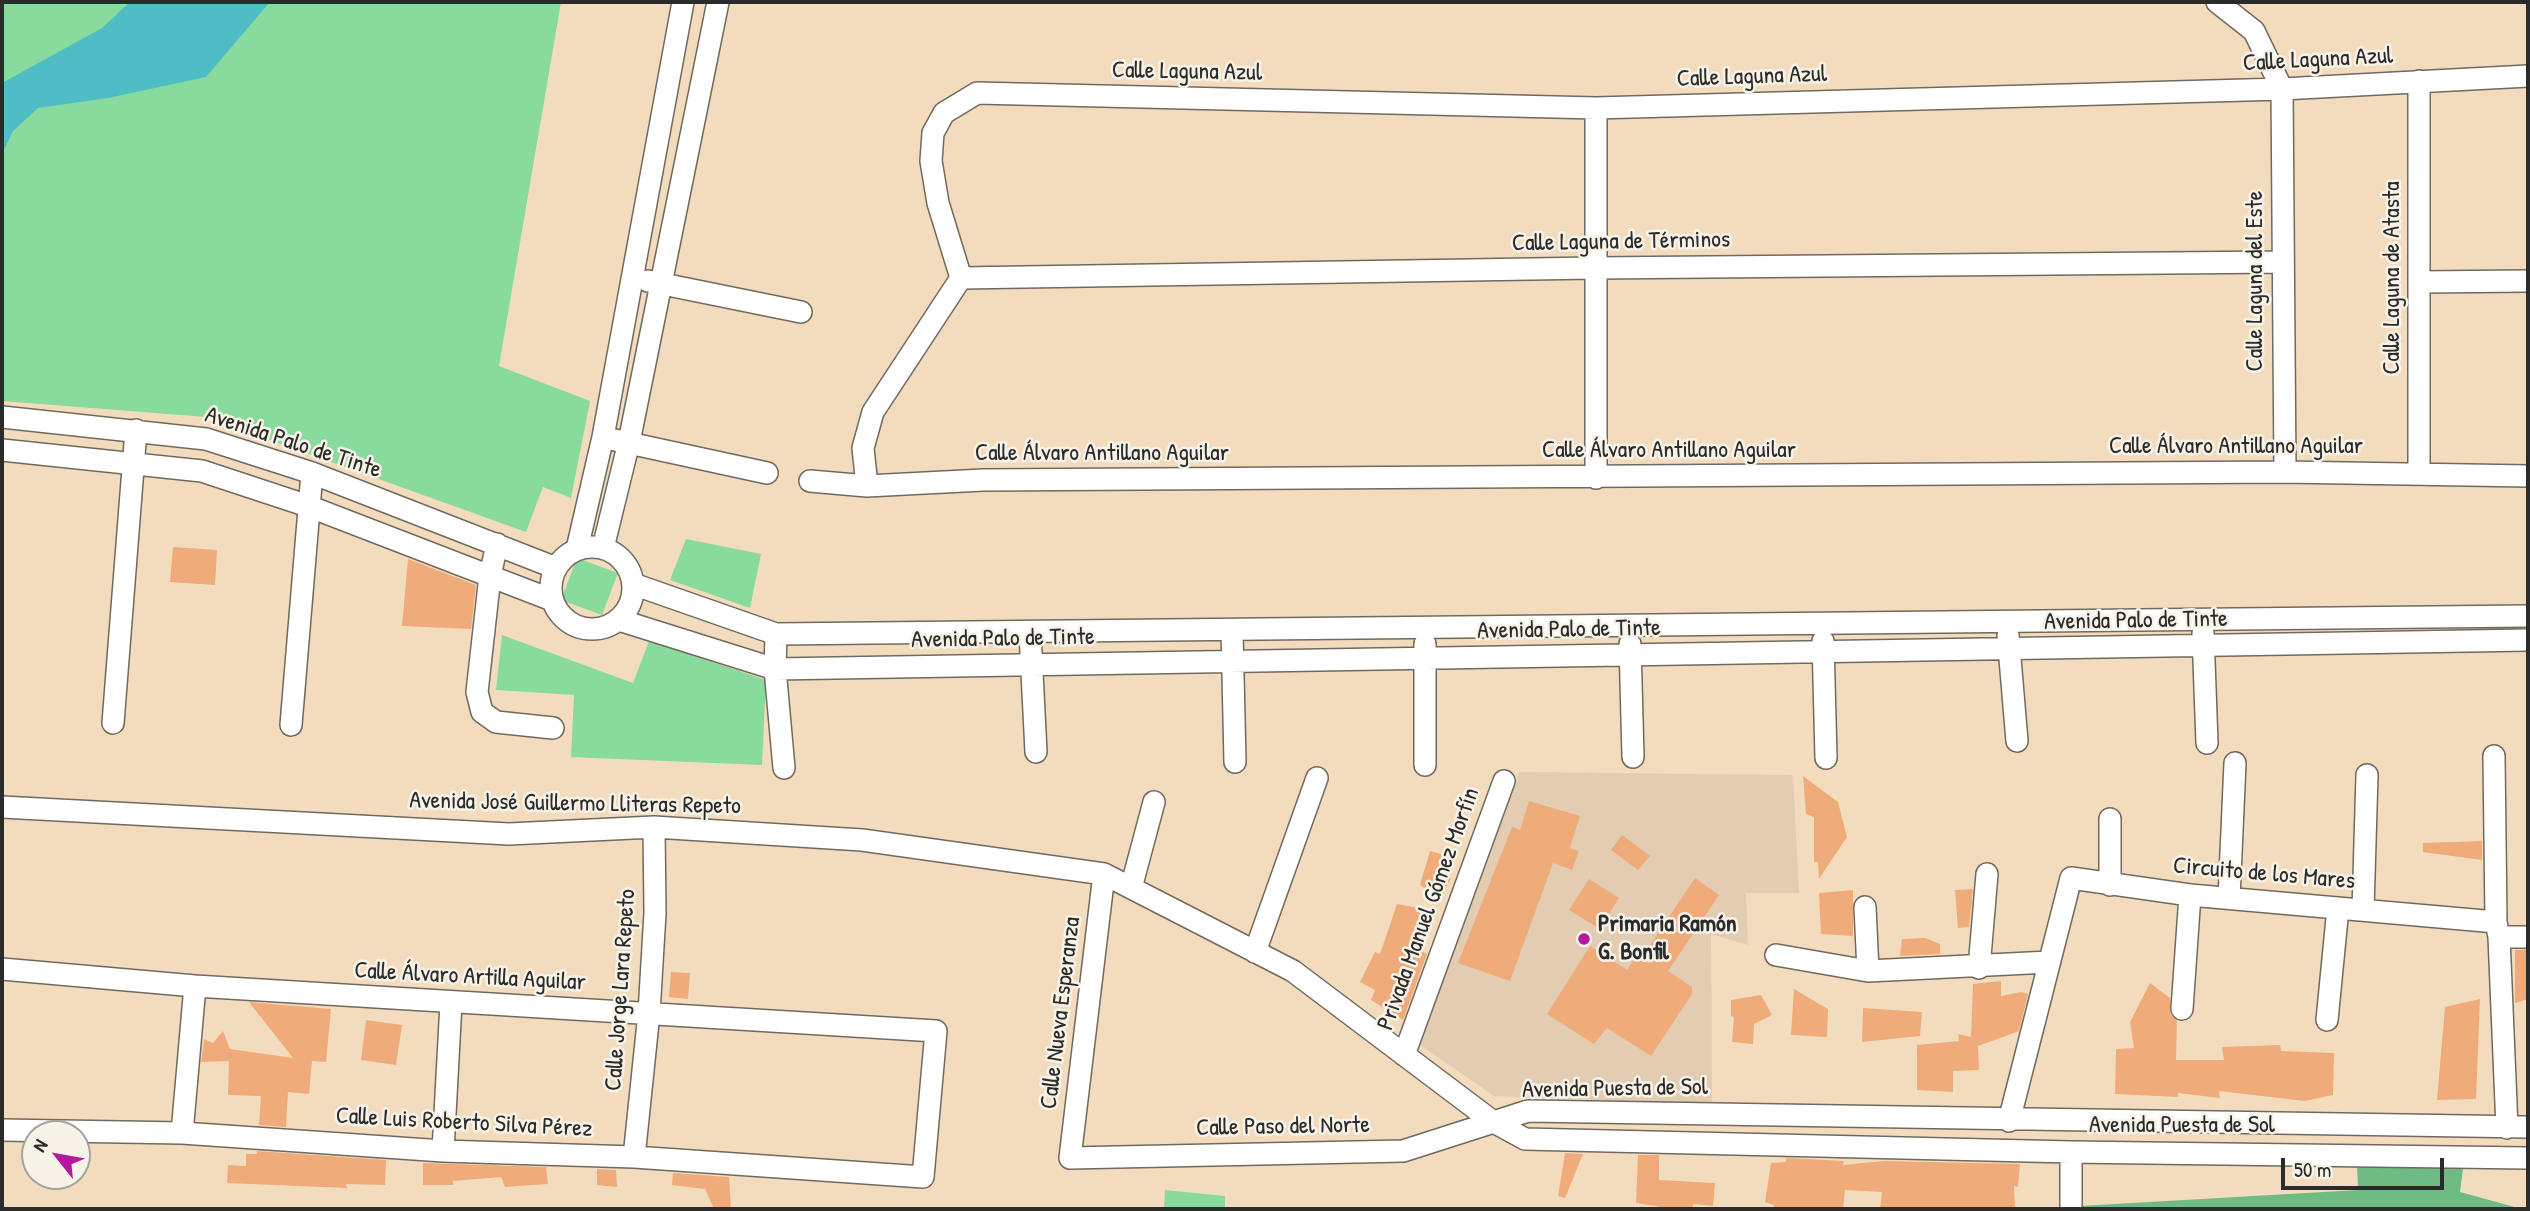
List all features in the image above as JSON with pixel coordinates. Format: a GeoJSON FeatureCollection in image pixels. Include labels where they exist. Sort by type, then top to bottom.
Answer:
{"type":"FeatureCollection","features":[{"type":"Feature","properties":{"kind":"street"},"geometry":{"type":"LineString","coordinates":[[577,549],[603,438],[683,2]]}},
{"type":"Feature","properties":{"kind":"street"},"geometry":{"type":"LineString","coordinates":[[603,548],[629,442],[718,2]]}},
{"type":"Feature","properties":{"kind":"street"},"geometry":{"type":"LineString","coordinates":[[2217,2],[2254,31],[2282,89]]}},
{"type":"Feature","properties":{"kind":"street","name":"Calle Laguna Azul"},"geometry":{"type":"LineString","coordinates":[[961,278],[937,203],[930,161],[933,133],[944,113],[977,93],[1596,108],[2282,89],[2528,76]]}},
{"type":"Feature","properties":{"kind":"street","name":"Calle Laguna de Atasta"},"geometry":{"type":"LineString","coordinates":[[2419,81],[2419,474]]}},
{"type":"Feature","properties":{"kind":"street","name":"Calle Laguna del Este"},"geometry":{"type":"LineString","coordinates":[[2282,89],[2281,262],[2285,472]]}},
{"type":"Feature","properties":{"kind":"street"},"geometry":{"type":"LineString","coordinates":[[1596,108],[1596,478]]}},
{"type":"Feature","properties":{"kind":"street","name":"Calle Laguna de Términos"},"geometry":{"type":"LineString","coordinates":[[961,278],[1595,268],[2281,262]]}},
{"type":"Feature","properties":{"kind":"street"},"geometry":{"type":"LineString","coordinates":[[632,278],[801,312]]}},
{"type":"Feature","properties":{"kind":"street"},"geometry":{"type":"LineString","coordinates":[[867,486],[863,447],[873,412],[961,278]]}},
{"type":"Feature","properties":{"kind":"street"},"geometry":{"type":"LineString","coordinates":[[2419,282],[2528,281]]}},
{"type":"Feature","properties":{"kind":"street","name":"Avenida Palo de Tinte"},"geometry":{"type":"LineString","coordinates":[[2,417],[206,439],[312,473],[556,568]]}},
{"type":"Feature","properties":{"kind":"street"},"geometry":{"type":"LineString","coordinates":[[113,723],[136,430]]}},
{"type":"Feature","properties":{"kind":"street"},"geometry":{"type":"LineString","coordinates":[[603,438],[767,473]]}},
{"type":"Feature","properties":{"kind":"street"},"geometry":{"type":"LineString","coordinates":[[2,450],[202,471],[308,506],[552,600]]}},
{"type":"Feature","properties":{"kind":"street","name":"Calle Álvaro Antillano Aguilar"},"geometry":{"type":"LineString","coordinates":[[810,481],[867,486],[983,480],[2285,472],[2528,475]]}},
{"type":"Feature","properties":{"kind":"street"},"geometry":{"type":"LineString","coordinates":[[291,725],[312,473]]}},
{"type":"Feature","properties":{"kind":"street"},"geometry":{"type":"LineString","coordinates":[[497,544],[490,576],[477,692],[482,712],[496,722],[553,728]]}},
{"type":"Feature","properties":{"kind":"street"},"geometry":{"type":"LineString","coordinates":[[603,548],[618,555],[628,568],[634,584],[631,603],[619,620],[594,630],[580,628],[558,613],[552,600],[551,584],[556,568],[565,557],[577,549],[603,548]]}},
{"type":"Feature","properties":{"kind":"street","name":"Avenida Palo de Tinte"},"geometry":{"type":"LineString","coordinates":[[634,584],[776,634],[2528,616]]}},
{"type":"Feature","properties":{"kind":"street"},"geometry":{"type":"LineString","coordinates":[[2402,617],[2404,642]]}},
{"type":"Feature","properties":{"kind":"street","name":"Avenida Palo de Tinte"},"geometry":{"type":"LineString","coordinates":[[619,620],[775,669],[2528,640]]}},
{"type":"Feature","properties":{"kind":"street"},"geometry":{"type":"LineString","coordinates":[[2203,620],[2207,743]]}},
{"type":"Feature","properties":{"kind":"street"},"geometry":{"type":"LineString","coordinates":[[2008,622],[2017,741]]}},
{"type":"Feature","properties":{"kind":"street"},"geometry":{"type":"LineString","coordinates":[[1821,624],[1826,758]]}},
{"type":"Feature","properties":{"kind":"street"},"geometry":{"type":"LineString","coordinates":[[1629,626],[1633,757]]}},
{"type":"Feature","properties":{"kind":"street"},"geometry":{"type":"LineString","coordinates":[[1424,628],[1425,765]]}},
{"type":"Feature","properties":{"kind":"street"},"geometry":{"type":"LineString","coordinates":[[1232,631],[1235,762]]}},
{"type":"Feature","properties":{"kind":"street"},"geometry":{"type":"LineString","coordinates":[[1031,633],[1036,751]]}},
{"type":"Feature","properties":{"kind":"street"},"geometry":{"type":"LineString","coordinates":[[776,634],[775,669],[784,768]]}},
{"type":"Feature","properties":{"kind":"street"},"geometry":{"type":"LineString","coordinates":[[2494,756],[2498,930],[2518,1128]]}},
{"type":"Feature","properties":{"kind":"street"},"geometry":{"type":"LineString","coordinates":[[2229,898],[2235,763]]}},
{"type":"Feature","properties":{"kind":"street"},"geometry":{"type":"LineString","coordinates":[[2363,910],[2367,775]]}},
{"type":"Feature","properties":{"kind":"street"},"geometry":{"type":"LineString","coordinates":[[1255,952],[1317,778]]}},
{"type":"Feature","properties":{"kind":"street","name":"Privada Manuel Gómez Morfín"},"geometry":{"type":"LineString","coordinates":[[1404,1055],[1504,781]]}},
{"type":"Feature","properties":{"kind":"street"},"geometry":{"type":"LineString","coordinates":[[1131,888],[1154,802]]}},
{"type":"Feature","properties":{"kind":"street","name":"Avenida José Guillermo Lliteras Repeto"},"geometry":{"type":"LineString","coordinates":[[2,807],[509,834],[654,827],[862,840],[1104,874],[1293,971],[1492,1121]]}},
{"type":"Feature","properties":{"kind":"street"},"geometry":{"type":"LineString","coordinates":[[2110,819],[2110,885]]}},
{"type":"Feature","properties":{"kind":"street","name":"Calle Jorge Lara Repeto"},"geometry":{"type":"LineString","coordinates":[[634,1157],[649,1013],[654,913],[654,827]]}},
{"type":"Feature","properties":{"kind":"street","name":"Calle Nueva Esperanza"},"geometry":{"type":"LineString","coordinates":[[1070,1158],[1104,874]]}},
{"type":"Feature","properties":{"kind":"street"},"geometry":{"type":"LineString","coordinates":[[1979,968],[1987,874]]}},
{"type":"Feature","properties":{"kind":"street","name":"Circuito de los Mares"},"geometry":{"type":"LineString","coordinates":[[2009,1121],[2071,878],[2190,895],[2363,910],[2528,937]]}},
{"type":"Feature","properties":{"kind":"street"},"geometry":{"type":"LineString","coordinates":[[2182,1009],[2190,895]]}},
{"type":"Feature","properties":{"kind":"street"},"geometry":{"type":"LineString","coordinates":[[1865,907],[1868,971]]}},
{"type":"Feature","properties":{"kind":"street"},"geometry":{"type":"LineString","coordinates":[[2327,1020],[2338,908]]}},
{"type":"Feature","properties":{"kind":"street"},"geometry":{"type":"LineString","coordinates":[[1776,955],[1868,971],[1979,968],[2049,962]]}},
{"type":"Feature","properties":{"kind":"street","name":"Calle Álvaro Artilla Aguilar"},"geometry":{"type":"LineString","coordinates":[[2,969],[195,986],[936,1031],[923,1177]]}},
{"type":"Feature","properties":{"kind":"street"},"geometry":{"type":"LineString","coordinates":[[182,1133],[195,986]]}},
{"type":"Feature","properties":{"kind":"street"},"geometry":{"type":"LineString","coordinates":[[443,1151],[452,1003]]}},
{"type":"Feature","properties":{"kind":"street","name":"Avenida Puesta de Sol"},"geometry":{"type":"LineString","coordinates":[[1492,1121],[1528,1111],[2518,1128]]}},
{"type":"Feature","properties":{"kind":"street"},"geometry":{"type":"LineString","coordinates":[[1645,1141],[1646,1113]]}},
{"type":"Feature","properties":{"kind":"street"},"geometry":{"type":"LineString","coordinates":[[1815,1115],[1815,1144]]}},
{"type":"Feature","properties":{"kind":"street"},"geometry":{"type":"LineString","coordinates":[[1960,1148],[1962,1118]]}},
{"type":"Feature","properties":{"kind":"street","name":"Calle Paso del Norte"},"geometry":{"type":"LineString","coordinates":[[1070,1158],[1403,1151],[1492,1121]]}},
{"type":"Feature","properties":{"kind":"street","name":"Avenida Puesta de Sol"},"geometry":{"type":"LineString","coordinates":[[1492,1121],[1525,1139],[2071,1152],[2528,1158]]}},
{"type":"Feature","properties":{"kind":"street","name":"Calle Luis Roberto Silva Pérez"},"geometry":{"type":"LineString","coordinates":[[2,1130],[182,1133],[443,1151],[634,1157],[923,1177]]}},
{"type":"Feature","properties":{"kind":"street"},"geometry":{"type":"LineString","coordinates":[[2071,1152],[2071,1209]]}},
{"type":"Feature","properties":{"kind":"shaded area","name":"Primaria Ramón G. Bonfil"},"geometry":{"type":"Polygon","coordinates":[[[1519,772],[1793,775],[1799,893],[1746,893],[1748,945],[1711,934],[1712,1104],[1494,1096],[1419,1044],[1519,772]]]}},
{"type":"Feature","properties":{"kind":"green space"},"geometry":{"type":"Polygon","coordinates":[[[2,2],[561,2],[499,366],[590,401],[571,498],[543,487],[526,532],[206,417],[2,401],[2,2]]]}},
{"type":"Feature","properties":{"kind":"green space"},"geometry":{"type":"Polygon","coordinates":[[[686,539],[761,554],[750,608],[670,580],[686,539]]]}},
{"type":"Feature","properties":{"kind":"green space"},"geometry":{"type":"Polygon","coordinates":[[[577,558],[618,573],[602,615],[561,600],[577,558]]]}},
{"type":"Feature","properties":{"kind":"green space"},"geometry":{"type":"Polygon","coordinates":[[[502,635],[633,683],[649,641],[766,680],[762,765],[571,757],[574,695],[496,690],[502,635]]]}},
{"type":"Feature","properties":{"kind":"green space"},"geometry":{"type":"Polygon","coordinates":[[[2464,1161],[2460,1192],[2522,1209],[2080,1209],[2080,1206],[2358,1190],[2357,1165],[2464,1161]]]}},
{"type":"Feature","properties":{"kind":"green space"},"geometry":{"type":"Polygon","coordinates":[[[1165,1190],[1225,1196],[1225,1209],[1164,1209],[1165,1190]]]}},
{"type":"Feature","properties":{"kind":"water"},"geometry":{"type":"Polygon","coordinates":[[[130,2],[270,2],[206,77],[108,98],[38,108],[13,131],[2,154],[2,83],[102,28],[130,2]]]}},
{"type":"Feature","properties":{"kind":"building"},"geometry":{"type":"Polygon","coordinates":[[[173,547],[217,550],[215,585],[170,582],[173,547]]]}},
{"type":"Feature","properties":{"kind":"building"},"geometry":{"type":"Polygon","coordinates":[[[408,559],[476,585],[471,629],[402,626],[408,559]]]}},
{"type":"Feature","properties":{"kind":"building"},"geometry":{"type":"Polygon","coordinates":[[[1803,776],[1838,802],[1847,837],[1819,879],[1818,862],[1814,862],[1814,817],[1806,814],[1803,776]]]}},
{"type":"Feature","properties":{"kind":"building"},"geometry":{"type":"Polygon","coordinates":[[[1529,801],[1580,816],[1570,848],[1579,851],[1572,870],[1553,863],[1510,981],[1458,963],[1512,827],[1520,830],[1529,801]]]}},
{"type":"Feature","properties":{"kind":"building"},"geometry":{"type":"Polygon","coordinates":[[[1622,835],[1650,856],[1638,870],[1611,850],[1622,835]]]}},
{"type":"Feature","properties":{"kind":"building"},"geometry":{"type":"Polygon","coordinates":[[[2482,841],[2482,860],[2423,852],[2423,843],[2482,841]]]}},
{"type":"Feature","properties":{"kind":"building"},"geometry":{"type":"Polygon","coordinates":[[[1430,851],[1451,857],[1446,877],[1451,878],[1440,900],[1420,885],[1430,851]]]}},
{"type":"Feature","properties":{"kind":"building"},"geometry":{"type":"Polygon","coordinates":[[[1695,878],[1719,895],[1668,971],[1692,987],[1692,994],[1651,1056],[1607,1028],[1594,1044],[1547,1014],[1590,946],[1627,970],[1634,959],[1653,964],[1642,957],[1695,878]]]}},
{"type":"Feature","properties":{"kind":"building"},"geometry":{"type":"Polygon","coordinates":[[[1589,879],[1619,898],[1600,929],[1569,910],[1589,879]]]}},
{"type":"Feature","properties":{"kind":"building"},"geometry":{"type":"Polygon","coordinates":[[[1973,889],[1969,927],[1958,928],[1955,890],[1973,889]]]}},
{"type":"Feature","properties":{"kind":"building"},"geometry":{"type":"Polygon","coordinates":[[[1853,890],[1853,936],[1821,934],[1819,893],[1853,890]]]}},
{"type":"Feature","properties":{"kind":"building"},"geometry":{"type":"Polygon","coordinates":[[[1397,904],[1435,911],[1426,929],[1428,930],[1421,951],[1427,954],[1403,1020],[1371,1000],[1375,990],[1360,982],[1375,952],[1380,954],[1397,904]]]}},
{"type":"Feature","properties":{"kind":"building"},"geometry":{"type":"Polygon","coordinates":[[[1925,938],[1940,944],[1940,954],[1900,956],[1902,939],[1925,938]]]}},
{"type":"Feature","properties":{"kind":"building"},"geometry":{"type":"Polygon","coordinates":[[[2515,950],[2528,950],[2528,999],[2515,1003],[2515,950]]]}},
{"type":"Feature","properties":{"kind":"building"},"geometry":{"type":"Polygon","coordinates":[[[671,972],[690,973],[688,999],[669,997],[671,972]]]}},
{"type":"Feature","properties":{"kind":"building"},"geometry":{"type":"Polygon","coordinates":[[[2001,981],[2001,996],[2021,992],[2028,994],[2019,1031],[1978,1046],[1979,1070],[1953,1071],[1953,1092],[1917,1090],[1917,1045],[1959,1041],[1958,1034],[1971,1037],[1973,984],[2001,981]]]}},
{"type":"Feature","properties":{"kind":"building"},"geometry":{"type":"Polygon","coordinates":[[[2150,983],[2170,998],[2170,1014],[2177,1021],[2176,1060],[2224,1060],[2222,1047],[2280,1045],[2281,1051],[2334,1053],[2333,1095],[2305,1101],[2219,1091],[2220,1098],[2178,1093],[2178,1097],[2115,1094],[2116,1049],[2134,1048],[2130,1022],[2150,983]]]}},
{"type":"Feature","properties":{"kind":"building"},"geometry":{"type":"Polygon","coordinates":[[[1794,989],[1828,1009],[1827,1037],[1791,1035],[1794,989]]]}},
{"type":"Feature","properties":{"kind":"building"},"geometry":{"type":"Polygon","coordinates":[[[1761,995],[1772,1015],[1754,1024],[1753,1044],[1732,1042],[1734,1017],[1731,1016],[1731,1000],[1761,995]]]}},
{"type":"Feature","properties":{"kind":"building"},"geometry":{"type":"Polygon","coordinates":[[[2480,999],[2476,1099],[2437,1100],[2445,1007],[2480,999]]]}},
{"type":"Feature","properties":{"kind":"building"},"geometry":{"type":"Polygon","coordinates":[[[249,1002],[331,1009],[326,1062],[312,1061],[309,1094],[288,1092],[286,1127],[259,1125],[261,1096],[228,1095],[229,1061],[201,1062],[204,1039],[213,1043],[223,1031],[230,1049],[293,1058],[249,1002]]]}},
{"type":"Feature","properties":{"kind":"building"},"geometry":{"type":"Polygon","coordinates":[[[1863,1008],[1922,1012],[1920,1036],[1862,1042],[1863,1008]]]}},
{"type":"Feature","properties":{"kind":"building"},"geometry":{"type":"Polygon","coordinates":[[[366,1020],[402,1025],[396,1065],[361,1060],[366,1020]]]}},
{"type":"Feature","properties":{"kind":"building"},"geometry":{"type":"Polygon","coordinates":[[[257,1151],[386,1160],[385,1185],[346,1184],[347,1188],[227,1183],[228,1165],[246,1166],[246,1154],[257,1154],[257,1151]]]}},
{"type":"Feature","properties":{"kind":"building"},"geometry":{"type":"Polygon","coordinates":[[[1565,1153],[1583,1154],[1565,1198],[1558,1196],[1565,1153]]]}},
{"type":"Feature","properties":{"kind":"building"},"geometry":{"type":"Polygon","coordinates":[[[1638,1155],[1659,1155],[1659,1180],[1715,1183],[1713,1206],[1693,1204],[1693,1209],[1673,1209],[1636,1203],[1638,1155]]]}},
{"type":"Feature","properties":{"kind":"building"},"geometry":{"type":"Polygon","coordinates":[[[1786,1158],[1844,1161],[1843,1165],[1884,1161],[2020,1164],[2018,1187],[2014,1186],[2015,1209],[1880,1209],[1882,1192],[1845,1190],[1843,1209],[1773,1209],[1774,1205],[1765,1202],[1771,1163],[1786,1162],[1786,1158]]]}},
{"type":"Feature","properties":{"kind":"building"},"geometry":{"type":"Polygon","coordinates":[[[423,1163],[546,1167],[548,1184],[505,1187],[501,1177],[453,1181],[453,1185],[423,1185],[423,1163]]]}},
{"type":"Feature","properties":{"kind":"building"},"geometry":{"type":"Polygon","coordinates":[[[597,1169],[616,1170],[617,1187],[597,1185],[597,1169]]]}},
{"type":"Feature","properties":{"kind":"building"},"geometry":{"type":"Polygon","coordinates":[[[673,1173],[729,1177],[731,1209],[714,1209],[705,1189],[672,1185],[673,1173]]]}},
{"type":"Feature","properties":{"kind":"place","name":"Primaria Ramón G. Bonfil"},"geometry":{"type":"Point","coordinates":[1584,939]}}]}
